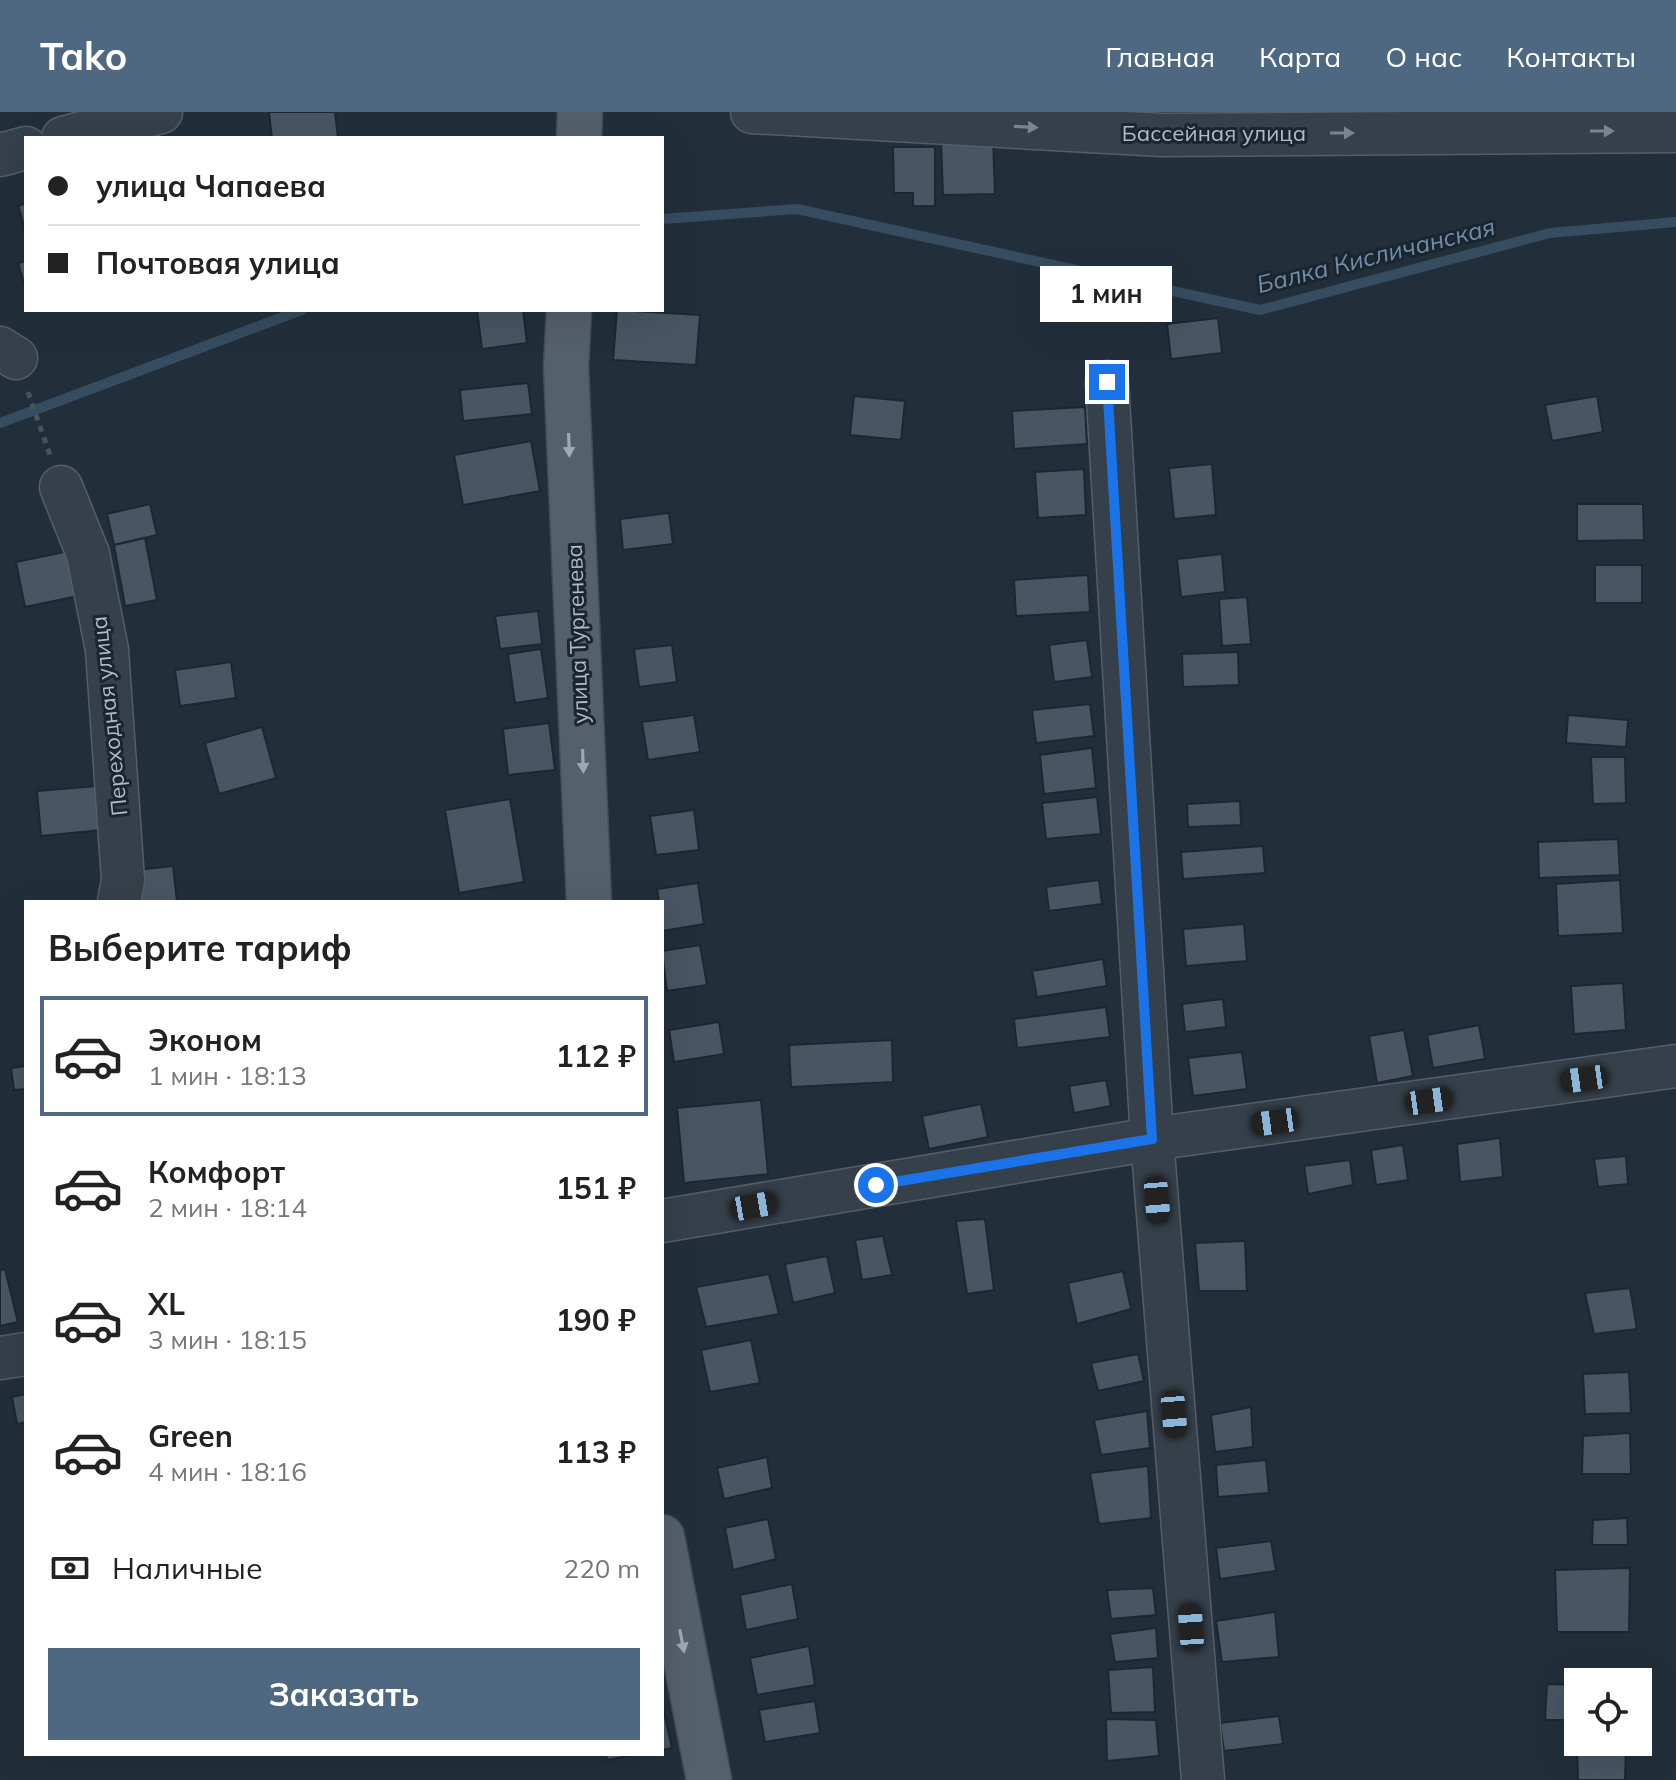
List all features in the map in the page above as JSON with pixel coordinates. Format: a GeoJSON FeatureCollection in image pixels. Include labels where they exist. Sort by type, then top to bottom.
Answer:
{"type":"FeatureCollection","features":[{"type":"Feature","properties":{"kind":"main road"},"geometry":{"type":"LineString","coordinates":[[579,136],[580,112]]}},
{"type":"Feature","properties":{"kind":"main road","name":"улица Тургенева"},"geometry":{"type":"LineString","coordinates":[[569,312],[566,367],[589,900]]}},
{"type":"Feature","properties":{"kind":"main road"},"geometry":{"type":"LineString","coordinates":[[664,1547],[709,1780]]}},
{"type":"Feature","properties":{"kind":"street"},"geometry":{"type":"LineString","coordinates":[[71,136],[161,112]]}},
{"type":"Feature","properties":{"kind":"street","name":"Бассейная улица"},"geometry":{"type":"LineString","coordinates":[[752,112],[1162,123],[1676,131]]}},
{"type":"Feature","properties":{"kind":"street"},"geometry":{"type":"LineString","coordinates":[[0,155],[24,149]]}},
{"type":"Feature","properties":{"kind":"street"},"geometry":{"type":"LineString","coordinates":[[1107,382],[1152,1139],[1203,1780]]}},
{"type":"Feature","properties":{"kind":"street","name":"Переходная улица"},"geometry":{"type":"LineString","coordinates":[[61,487],[88,554],[107,650],[123,880],[119,900]]}},
{"type":"Feature","properties":{"kind":"street"},"geometry":{"type":"LineString","coordinates":[[664,1221],[1152,1139],[1676,1066]]}},
{"type":"Feature","properties":{"kind":"street"},"geometry":{"type":"LineString","coordinates":[[0,1358],[24,1354]]}},
{"type":"Feature","properties":{"kind":"path"},"geometry":{"type":"LineString","coordinates":[[8,353],[61,487]]}},
{"type":"Feature","properties":{"kind":"building"},"geometry":{"type":"Polygon","coordinates":[[[269,112],[335,112],[338,136],[272,136],[269,112]]]}},
{"type":"Feature","properties":{"kind":"building"},"geometry":{"type":"Polygon","coordinates":[[[993,139],[995,194],[943,195],[941,141],[993,139]]]}},
{"type":"Feature","properties":{"kind":"building"},"geometry":{"type":"Polygon","coordinates":[[[893,147],[935,147],[935,206],[913,206],[913,193],[894,193],[893,147]]]}},
{"type":"Feature","properties":{"kind":"building"},"geometry":{"type":"Polygon","coordinates":[[[24,204],[24,226],[18,206],[24,204]]]}},
{"type":"Feature","properties":{"kind":"building"},"geometry":{"type":"Polygon","coordinates":[[[24,262],[24,284],[18,263],[24,262]]]}},
{"type":"Feature","properties":{"kind":"building"},"geometry":{"type":"Polygon","coordinates":[[[477,312],[523,312],[527,343],[482,349],[477,312]]]}},
{"type":"Feature","properties":{"kind":"building"},"geometry":{"type":"Polygon","coordinates":[[[617,312],[700,315],[696,365],[613,360],[617,312]]]}},
{"type":"Feature","properties":{"kind":"building"},"geometry":{"type":"Polygon","coordinates":[[[1218,318],[1222,353],[1171,359],[1167,324],[1218,318]]]}},
{"type":"Feature","properties":{"kind":"building"},"geometry":{"type":"Polygon","coordinates":[[[528,383],[532,414],[463,421],[460,390],[528,383]]]}},
{"type":"Feature","properties":{"kind":"building"},"geometry":{"type":"Polygon","coordinates":[[[854,396],[905,401],[901,440],[850,435],[854,396]]]}},
{"type":"Feature","properties":{"kind":"building"},"geometry":{"type":"Polygon","coordinates":[[[1597,396],[1603,432],[1552,441],[1545,405],[1597,396]]]}},
{"type":"Feature","properties":{"kind":"building"},"geometry":{"type":"Polygon","coordinates":[[[1085,407],[1087,444],[1014,449],[1012,411],[1085,407]]]}},
{"type":"Feature","properties":{"kind":"building"},"geometry":{"type":"Polygon","coordinates":[[[531,441],[540,491],[463,505],[454,455],[531,441]]]}},
{"type":"Feature","properties":{"kind":"building"},"geometry":{"type":"Polygon","coordinates":[[[1212,464],[1216,515],[1174,519],[1169,468],[1212,464]]]}},
{"type":"Feature","properties":{"kind":"building"},"geometry":{"type":"Polygon","coordinates":[[[1084,469],[1086,515],[1038,518],[1035,472],[1084,469]]]}},
{"type":"Feature","properties":{"kind":"building"},"geometry":{"type":"Polygon","coordinates":[[[150,504],[157,535],[114,545],[107,514],[150,504]]]}},
{"type":"Feature","properties":{"kind":"building"},"geometry":{"type":"Polygon","coordinates":[[[1577,504],[1643,504],[1644,540],[1577,541],[1577,504]]]}},
{"type":"Feature","properties":{"kind":"building"},"geometry":{"type":"Polygon","coordinates":[[[669,513],[673,544],[623,550],[620,519],[669,513]]]}},
{"type":"Feature","properties":{"kind":"building"},"geometry":{"type":"Polygon","coordinates":[[[145,538],[157,600],[125,606],[114,545],[145,538]]]}},
{"type":"Feature","properties":{"kind":"building"},"geometry":{"type":"Polygon","coordinates":[[[69,551],[78,596],[25,607],[16,562],[69,551]]]}},
{"type":"Feature","properties":{"kind":"building"},"geometry":{"type":"Polygon","coordinates":[[[1222,554],[1225,592],[1181,597],[1177,559],[1222,554]]]}},
{"type":"Feature","properties":{"kind":"building"},"geometry":{"type":"Polygon","coordinates":[[[1595,565],[1642,565],[1642,603],[1595,603],[1595,565]]]}},
{"type":"Feature","properties":{"kind":"building"},"geometry":{"type":"Polygon","coordinates":[[[1088,575],[1090,612],[1016,616],[1014,580],[1088,575]]]}},
{"type":"Feature","properties":{"kind":"building"},"geometry":{"type":"Polygon","coordinates":[[[1247,597],[1251,644],[1222,646],[1219,599],[1247,597]]]}},
{"type":"Feature","properties":{"kind":"building"},"geometry":{"type":"Polygon","coordinates":[[[538,611],[542,644],[500,649],[495,616],[538,611]]]}},
{"type":"Feature","properties":{"kind":"building"},"geometry":{"type":"Polygon","coordinates":[[[1087,640],[1092,677],[1054,682],[1049,645],[1087,640]]]}},
{"type":"Feature","properties":{"kind":"building"},"geometry":{"type":"Polygon","coordinates":[[[672,645],[677,682],[639,687],[634,649],[672,645]]]}},
{"type":"Feature","properties":{"kind":"building"},"geometry":{"type":"Polygon","coordinates":[[[541,649],[548,698],[515,703],[508,654],[541,649]]]}},
{"type":"Feature","properties":{"kind":"building"},"geometry":{"type":"Polygon","coordinates":[[[1238,652],[1239,685],[1183,687],[1182,654],[1238,652]]]}},
{"type":"Feature","properties":{"kind":"building"},"geometry":{"type":"Polygon","coordinates":[[[231,662],[236,698],[180,706],[175,670],[231,662]]]}},
{"type":"Feature","properties":{"kind":"building"},"geometry":{"type":"Polygon","coordinates":[[[1090,704],[1094,736],[1036,743],[1032,710],[1090,704]]]}},
{"type":"Feature","properties":{"kind":"building"},"geometry":{"type":"Polygon","coordinates":[[[694,715],[700,752],[648,760],[642,722],[694,715]]]}},
{"type":"Feature","properties":{"kind":"building"},"geometry":{"type":"Polygon","coordinates":[[[1568,715],[1628,720],[1626,747],[1566,743],[1568,715]]]}},
{"type":"Feature","properties":{"kind":"building"},"geometry":{"type":"Polygon","coordinates":[[[549,723],[555,770],[508,775],[503,729],[549,723]]]}},
{"type":"Feature","properties":{"kind":"building"},"geometry":{"type":"Polygon","coordinates":[[[262,727],[276,778],[219,794],[205,743],[262,727]]]}},
{"type":"Feature","properties":{"kind":"building"},"geometry":{"type":"Polygon","coordinates":[[[1092,748],[1096,788],[1044,794],[1040,755],[1092,748]]]}},
{"type":"Feature","properties":{"kind":"building"},"geometry":{"type":"Polygon","coordinates":[[[1591,757],[1625,757],[1626,803],[1593,804],[1591,757]]]}},
{"type":"Feature","properties":{"kind":"building"},"geometry":{"type":"Polygon","coordinates":[[[97,786],[101,830],[41,836],[37,791],[97,786]]]}},
{"type":"Feature","properties":{"kind":"building"},"geometry":{"type":"Polygon","coordinates":[[[1097,797],[1101,834],[1046,839],[1042,803],[1097,797]]]}},
{"type":"Feature","properties":{"kind":"building"},"geometry":{"type":"Polygon","coordinates":[[[510,799],[524,882],[459,893],[445,810],[510,799]]]}},
{"type":"Feature","properties":{"kind":"building"},"geometry":{"type":"Polygon","coordinates":[[[1240,801],[1241,825],[1188,827],[1187,804],[1240,801]]]}},
{"type":"Feature","properties":{"kind":"building"},"geometry":{"type":"Polygon","coordinates":[[[694,810],[699,850],[656,855],[650,816],[694,810]]]}},
{"type":"Feature","properties":{"kind":"building"},"geometry":{"type":"Polygon","coordinates":[[[1618,839],[1620,875],[1539,878],[1538,842],[1618,839]]]}},
{"type":"Feature","properties":{"kind":"building"},"geometry":{"type":"Polygon","coordinates":[[[1263,846],[1265,873],[1183,879],[1181,852],[1263,846]]]}},
{"type":"Feature","properties":{"kind":"building"},"geometry":{"type":"Polygon","coordinates":[[[173,866],[177,900],[138,900],[135,870],[173,866]]]}},
{"type":"Feature","properties":{"kind":"building"},"geometry":{"type":"Polygon","coordinates":[[[1099,880],[1102,904],[1049,911],[1046,887],[1099,880]]]}},
{"type":"Feature","properties":{"kind":"building"},"geometry":{"type":"Polygon","coordinates":[[[1620,880],[1623,933],[1558,936],[1556,884],[1620,880]]]}},
{"type":"Feature","properties":{"kind":"building"},"geometry":{"type":"Polygon","coordinates":[[[698,883],[704,924],[664,931],[664,900],[659,900],[657,889],[698,883]]]}},
{"type":"Feature","properties":{"kind":"building"},"geometry":{"type":"Polygon","coordinates":[[[1244,924],[1247,961],[1186,966],[1183,929],[1244,924]]]}},
{"type":"Feature","properties":{"kind":"building"},"geometry":{"type":"Polygon","coordinates":[[[700,945],[707,985],[667,991],[664,951],[700,945]]]}},
{"type":"Feature","properties":{"kind":"building"},"geometry":{"type":"Polygon","coordinates":[[[1103,959],[1107,986],[1037,997],[1032,971],[1103,959]]]}},
{"type":"Feature","properties":{"kind":"building"},"geometry":{"type":"Polygon","coordinates":[[[1623,983],[1626,1030],[1574,1034],[1571,986],[1623,983]]]}},
{"type":"Feature","properties":{"kind":"building"},"geometry":{"type":"Polygon","coordinates":[[[1223,999],[1226,1027],[1185,1032],[1182,1004],[1223,999]]]}},
{"type":"Feature","properties":{"kind":"building"},"geometry":{"type":"Polygon","coordinates":[[[1106,1007],[1110,1037],[1017,1048],[1014,1019],[1106,1007]]]}},
{"type":"Feature","properties":{"kind":"building"},"geometry":{"type":"Polygon","coordinates":[[[719,1022],[724,1054],[674,1062],[669,1030],[719,1022]]]}},
{"type":"Feature","properties":{"kind":"building"},"geometry":{"type":"Polygon","coordinates":[[[1479,1025],[1485,1059],[1433,1068],[1427,1035],[1479,1025]]]}},
{"type":"Feature","properties":{"kind":"building"},"geometry":{"type":"Polygon","coordinates":[[[1404,1030],[1413,1076],[1377,1083],[1369,1036],[1404,1030]]]}},
{"type":"Feature","properties":{"kind":"building"},"geometry":{"type":"Polygon","coordinates":[[[892,1040],[893,1082],[791,1087],[789,1045],[892,1040]]]}},
{"type":"Feature","properties":{"kind":"building"},"geometry":{"type":"Polygon","coordinates":[[[1242,1052],[1247,1089],[1193,1096],[1188,1058],[1242,1052]]]}},
{"type":"Feature","properties":{"kind":"building"},"geometry":{"type":"Polygon","coordinates":[[[24,1066],[24,1089],[14,1090],[11,1068],[24,1066]]]}},
{"type":"Feature","properties":{"kind":"building"},"geometry":{"type":"Polygon","coordinates":[[[1106,1080],[1111,1106],[1074,1113],[1069,1086],[1106,1080]]]}},
{"type":"Feature","properties":{"kind":"building"},"geometry":{"type":"Polygon","coordinates":[[[761,1100],[768,1174],[684,1183],[677,1108],[761,1100]]]}},
{"type":"Feature","properties":{"kind":"building"},"geometry":{"type":"Polygon","coordinates":[[[981,1104],[988,1137],[929,1149],[922,1116],[981,1104]]]}},
{"type":"Feature","properties":{"kind":"building"},"geometry":{"type":"Polygon","coordinates":[[[1500,1138],[1503,1177],[1460,1182],[1457,1144],[1500,1138]]]}},
{"type":"Feature","properties":{"kind":"building"},"geometry":{"type":"Polygon","coordinates":[[[1403,1145],[1408,1180],[1376,1185],[1371,1150],[1403,1145]]]}},
{"type":"Feature","properties":{"kind":"building"},"geometry":{"type":"Polygon","coordinates":[[[1626,1156],[1628,1184],[1598,1187],[1594,1159],[1626,1156]]]}},
{"type":"Feature","properties":{"kind":"building"},"geometry":{"type":"Polygon","coordinates":[[[1350,1160],[1353,1185],[1308,1194],[1304,1166],[1350,1160]]]}},
{"type":"Feature","properties":{"kind":"building"},"geometry":{"type":"Polygon","coordinates":[[[985,1219],[994,1290],[967,1294],[956,1221],[985,1219]]]}},
{"type":"Feature","properties":{"kind":"building"},"geometry":{"type":"Polygon","coordinates":[[[883,1236],[892,1275],[862,1280],[855,1240],[883,1236]]]}},
{"type":"Feature","properties":{"kind":"building"},"geometry":{"type":"Polygon","coordinates":[[[1245,1241],[1247,1291],[1199,1291],[1195,1243],[1245,1241]]]}},
{"type":"Feature","properties":{"kind":"building"},"geometry":{"type":"Polygon","coordinates":[[[827,1256],[835,1293],[793,1303],[785,1264],[827,1256]]]}},
{"type":"Feature","properties":{"kind":"building"},"geometry":{"type":"Polygon","coordinates":[[[5,1269],[18,1322],[0,1326],[0,1270],[5,1269]]]}},
{"type":"Feature","properties":{"kind":"building"},"geometry":{"type":"Polygon","coordinates":[[[1123,1271],[1131,1309],[1077,1324],[1068,1283],[1123,1271]]]}},
{"type":"Feature","properties":{"kind":"building"},"geometry":{"type":"Polygon","coordinates":[[[769,1274],[779,1314],[706,1327],[696,1287],[769,1274]]]}},
{"type":"Feature","properties":{"kind":"building"},"geometry":{"type":"Polygon","coordinates":[[[1630,1288],[1637,1329],[1594,1334],[1585,1293],[1630,1288]]]}},
{"type":"Feature","properties":{"kind":"building"},"geometry":{"type":"Polygon","coordinates":[[[751,1340],[760,1383],[710,1392],[701,1350],[751,1340]]]}},
{"type":"Feature","properties":{"kind":"building"},"geometry":{"type":"Polygon","coordinates":[[[1138,1354],[1144,1381],[1098,1391],[1091,1363],[1138,1354]]]}},
{"type":"Feature","properties":{"kind":"building"},"geometry":{"type":"Polygon","coordinates":[[[1629,1372],[1631,1413],[1585,1414],[1583,1374],[1629,1372]]]}},
{"type":"Feature","properties":{"kind":"building"},"geometry":{"type":"Polygon","coordinates":[[[24,1394],[24,1422],[17,1424],[12,1397],[24,1394]]]}},
{"type":"Feature","properties":{"kind":"building"},"geometry":{"type":"Polygon","coordinates":[[[1251,1407],[1253,1447],[1215,1452],[1211,1415],[1251,1407]]]}},
{"type":"Feature","properties":{"kind":"building"},"geometry":{"type":"Polygon","coordinates":[[[1147,1411],[1150,1448],[1101,1455],[1094,1420],[1147,1411]]]}},
{"type":"Feature","properties":{"kind":"building"},"geometry":{"type":"Polygon","coordinates":[[[1630,1433],[1631,1474],[1582,1474],[1583,1436],[1630,1433]]]}},
{"type":"Feature","properties":{"kind":"building"},"geometry":{"type":"Polygon","coordinates":[[[767,1457],[772,1488],[724,1499],[717,1468],[767,1457]]]}},
{"type":"Feature","properties":{"kind":"building"},"geometry":{"type":"Polygon","coordinates":[[[1266,1460],[1269,1493],[1218,1497],[1216,1465],[1266,1460]]]}},
{"type":"Feature","properties":{"kind":"building"},"geometry":{"type":"Polygon","coordinates":[[[1148,1466],[1151,1518],[1099,1524],[1090,1473],[1148,1466]]]}},
{"type":"Feature","properties":{"kind":"building"},"geometry":{"type":"Polygon","coordinates":[[[1627,1518],[1628,1545],[1592,1545],[1593,1520],[1627,1518]]]}},
{"type":"Feature","properties":{"kind":"building"},"geometry":{"type":"Polygon","coordinates":[[[768,1519],[776,1559],[733,1570],[725,1528],[768,1519]]]}},
{"type":"Feature","properties":{"kind":"building"},"geometry":{"type":"Polygon","coordinates":[[[1271,1541],[1276,1571],[1220,1579],[1216,1548],[1271,1541]]]}},
{"type":"Feature","properties":{"kind":"building"},"geometry":{"type":"Polygon","coordinates":[[[1630,1568],[1629,1632],[1557,1632],[1555,1570],[1630,1568]]]}},
{"type":"Feature","properties":{"kind":"building"},"geometry":{"type":"Polygon","coordinates":[[[792,1584],[798,1619],[746,1630],[740,1595],[792,1584]]]}},
{"type":"Feature","properties":{"kind":"building"},"geometry":{"type":"Polygon","coordinates":[[[1153,1588],[1156,1615],[1111,1619],[1107,1590],[1153,1588]]]}},
{"type":"Feature","properties":{"kind":"building"},"geometry":{"type":"Polygon","coordinates":[[[1275,1612],[1279,1657],[1222,1662],[1216,1621],[1275,1612]]]}},
{"type":"Feature","properties":{"kind":"building"},"geometry":{"type":"Polygon","coordinates":[[[1156,1628],[1158,1658],[1115,1662],[1110,1634],[1156,1628]]]}},
{"type":"Feature","properties":{"kind":"building"},"geometry":{"type":"Polygon","coordinates":[[[809,1646],[815,1685],[757,1695],[750,1658],[809,1646]]]}},
{"type":"Feature","properties":{"kind":"building"},"geometry":{"type":"Polygon","coordinates":[[[1153,1667],[1155,1712],[1111,1713],[1108,1670],[1153,1667]]]}},
{"type":"Feature","properties":{"kind":"building"},"geometry":{"type":"Polygon","coordinates":[[[1547,1684],[1564,1685],[1564,1720],[1545,1720],[1547,1684]]]}},
{"type":"Feature","properties":{"kind":"building"},"geometry":{"type":"Polygon","coordinates":[[[815,1701],[820,1733],[765,1742],[759,1710],[815,1701]]]}},
{"type":"Feature","properties":{"kind":"building"},"geometry":{"type":"Polygon","coordinates":[[[664,1713],[672,1748],[664,1750],[664,1713]]]}},
{"type":"Feature","properties":{"kind":"building"},"geometry":{"type":"Polygon","coordinates":[[[1279,1716],[1283,1744],[1224,1751],[1220,1723],[1279,1716]]]}},
{"type":"Feature","properties":{"kind":"building"},"geometry":{"type":"Polygon","coordinates":[[[1106,1719],[1156,1720],[1159,1756],[1107,1761],[1106,1719]]]}},
{"type":"Feature","properties":{"kind":"building"},"geometry":{"type":"Polygon","coordinates":[[[606,1756],[628,1756],[607,1760],[606,1756]]]}},
{"type":"Feature","properties":{"kind":"building"},"geometry":{"type":"Polygon","coordinates":[[[1577,1756],[1626,1756],[1625,1780],[1578,1780],[1577,1756]]]}},
{"type":"Feature","properties":{"kind":"waterway","name":"Балка Кисличанская"},"geometry":{"type":"LineString","coordinates":[[664,219],[797,209],[1260,310],[1550,233],[1676,222]]}},
{"type":"Feature","properties":{"kind":"waterway","name":"Балка Кисличанская"},"geometry":{"type":"LineString","coordinates":[[0,423],[297,312]]}},
{"type":"Feature","properties":{"kind":"route"},"geometry":{"type":"LineString","coordinates":[[876,1185],[1152,1139],[1107,382]]}}]}
